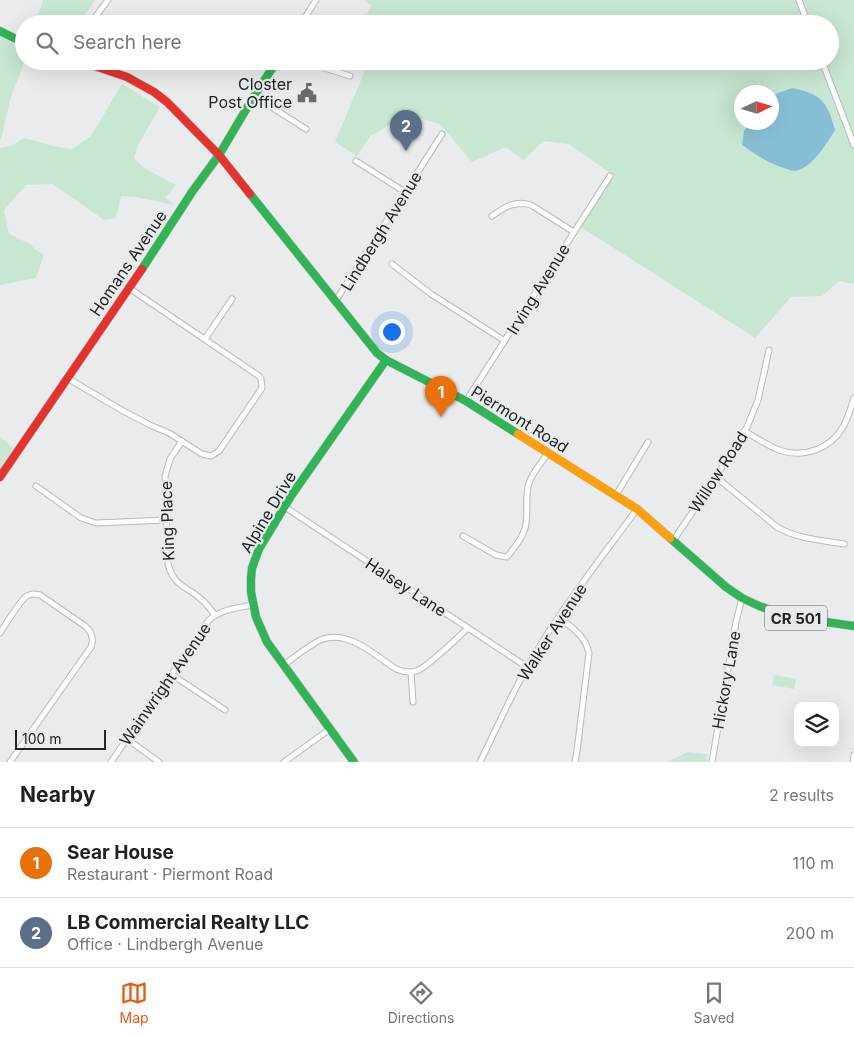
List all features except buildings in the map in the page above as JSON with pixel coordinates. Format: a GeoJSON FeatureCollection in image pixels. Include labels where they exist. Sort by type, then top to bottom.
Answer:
{"type":"FeatureCollection","features":[{"type":"Feature","properties":{"kind":"main road"},"geometry":{"type":"LineString","coordinates":[[0,30],[15,38]]}},
{"type":"Feature","properties":{"kind":"main road","name":"Piermont Road"},"geometry":{"type":"LineString","coordinates":[[110,70],[154,92],[172,107],[219,155],[367,342],[386,360],[466,401],[637,509],[719,581],[742,598],[790,617],[854,626]]}},
{"type":"Feature","properties":{"kind":"main road","name":"Homans Avenue"},"geometry":{"type":"LineString","coordinates":[[0,477],[192,192],[219,155],[270,70]]}},
{"type":"Feature","properties":{"kind":"main road","name":"Alpine Drive"},"geometry":{"type":"LineString","coordinates":[[354,762],[267,642],[253,605],[251,580],[252,568],[258,549],[386,360]]}},
{"type":"Feature","properties":{"kind":"street"},"geometry":{"type":"LineString","coordinates":[[97,15],[108,0]]}},
{"type":"Feature","properties":{"kind":"street"},"geometry":{"type":"LineString","coordinates":[[307,15],[316,0]]}},
{"type":"Feature","properties":{"kind":"street"},"geometry":{"type":"LineString","coordinates":[[799,0],[805,15]]}},
{"type":"Feature","properties":{"kind":"street"},"geometry":{"type":"LineString","coordinates":[[332,70],[350,76]]}},
{"type":"Feature","properties":{"kind":"street"},"geometry":{"type":"LineString","coordinates":[[825,70],[854,145]]}},
{"type":"Feature","properties":{"kind":"street"},"geometry":{"type":"LineString","coordinates":[[254,96],[306,129]]}},
{"type":"Feature","properties":{"kind":"street","name":"Lindbergh Avenue"},"geometry":{"type":"LineString","coordinates":[[335,302],[442,134]]}},
{"type":"Feature","properties":{"kind":"street"},"geometry":{"type":"LineString","coordinates":[[356,161],[405,192]]}},
{"type":"Feature","properties":{"kind":"street","name":"Irving Avenue"},"geometry":{"type":"LineString","coordinates":[[466,401],[610,176]]}},
{"type":"Feature","properties":{"kind":"street"},"geometry":{"type":"LineString","coordinates":[[492,216],[505,207],[523,202],[574,232]]}},
{"type":"Feature","properties":{"kind":"street"},"geometry":{"type":"LineString","coordinates":[[392,264],[431,294],[505,341]]}},
{"type":"Feature","properties":{"kind":"street"},"geometry":{"type":"LineString","coordinates":[[67,378],[152,426],[169,433],[202,454],[211,456],[219,451],[262,388],[259,376],[128,288]]}},
{"type":"Feature","properties":{"kind":"street"},"geometry":{"type":"LineString","coordinates":[[205,339],[232,299]]}},
{"type":"Feature","properties":{"kind":"street","name":"Willow Road"},"geometry":{"type":"LineString","coordinates":[[673,542],[753,415],[770,350]]}},
{"type":"Feature","properties":{"kind":"street"},"geometry":{"type":"LineString","coordinates":[[744,431],[784,451],[802,453],[812,451],[821,448],[836,436],[846,421],[854,398]]}},
{"type":"Feature","properties":{"kind":"street","name":"King Place"},"geometry":{"type":"LineString","coordinates":[[182,441],[170,459],[165,476],[168,564],[172,576],[183,587],[203,600],[214,615]]}},
{"type":"Feature","properties":{"kind":"street"},"geometry":{"type":"LineString","coordinates":[[616,495],[648,442]]}},
{"type":"Feature","properties":{"kind":"street"},"geometry":{"type":"LineString","coordinates":[[463,536],[496,555],[507,557],[514,549],[525,528],[529,480],[548,453]]}},
{"type":"Feature","properties":{"kind":"street"},"geometry":{"type":"LineString","coordinates":[[716,476],[784,531],[804,538],[844,544]]}},
{"type":"Feature","properties":{"kind":"street"},"geometry":{"type":"LineString","coordinates":[[36,486],[88,522],[166,520]]}},
{"type":"Feature","properties":{"kind":"street","name":"Halsey Lane"},"geometry":{"type":"LineString","coordinates":[[285,507],[527,667]]}},
{"type":"Feature","properties":{"kind":"street","name":"Walker Avenue"},"geometry":{"type":"LineString","coordinates":[[480,762],[527,667],[559,617],[637,509]]}},
{"type":"Feature","properties":{"kind":"street"},"geometry":{"type":"LineString","coordinates":[[0,633],[23,599],[30,594],[35,594],[40,595],[85,626],[92,638],[91,647],[10,762]]}},
{"type":"Feature","properties":{"kind":"street","name":"Hickory Lane"},"geometry":{"type":"LineString","coordinates":[[712,762],[736,622],[742,598]]}},
{"type":"Feature","properties":{"kind":"street","name":"Wainwright Avenue"},"geometry":{"type":"LineString","coordinates":[[111,762],[205,625],[214,615],[253,605]]}},
{"type":"Feature","properties":{"kind":"street"},"geometry":{"type":"LineString","coordinates":[[559,617],[581,635],[585,640],[589,653],[578,751],[575,762]]}},
{"type":"Feature","properties":{"kind":"street"},"geometry":{"type":"LineString","coordinates":[[284,666],[317,642],[331,637],[338,637],[356,642],[396,669],[411,672],[422,668],[468,628]]}},
{"type":"Feature","properties":{"kind":"street"},"geometry":{"type":"LineString","coordinates":[[411,672],[413,702]]}},
{"type":"Feature","properties":{"kind":"street"},"geometry":{"type":"LineString","coordinates":[[171,674],[225,710]]}},
{"type":"Feature","properties":{"kind":"street"},"geometry":{"type":"LineString","coordinates":[[284,762],[330,729]]}},
{"type":"Feature","properties":{"kind":"street"},"geometry":{"type":"LineString","coordinates":[[127,739],[159,762]]}},
{"type":"Feature","properties":{"kind":"street"},"geometry":{"type":"LineString","coordinates":[[853,762],[854,754]]}},
{"type":"Feature","properties":{"kind":"green space"},"geometry":{"type":"Polygon","coordinates":[[[43,0],[95,0],[85,15],[38,15],[43,0]]]}},
{"type":"Feature","properties":{"kind":"green space"},"geometry":{"type":"Polygon","coordinates":[[[364,0],[854,0],[854,284],[839,281],[822,296],[791,297],[755,338],[581,227],[614,176],[569,144],[543,141],[524,160],[506,147],[472,162],[440,124],[408,115],[370,136],[357,156],[335,142],[364,70],[839,70],[839,15],[366,15],[372,6],[364,0]]]}},
{"type":"Feature","properties":{"kind":"green space"},"geometry":{"type":"Polygon","coordinates":[[[0,36],[15,45],[15,70],[21,70],[11,96],[0,139],[0,36]]]}},
{"type":"Feature","properties":{"kind":"green space"},"geometry":{"type":"Polygon","coordinates":[[[122,84],[160,107],[139,143],[134,158],[144,168],[176,185],[165,198],[175,205],[121,196],[116,218],[104,220],[53,184],[26,185],[4,210],[9,234],[32,245],[34,249],[44,254],[36,278],[0,285],[0,148],[11,146],[24,138],[72,149],[91,136],[122,84]]]}},
{"type":"Feature","properties":{"kind":"green space"},"geometry":{"type":"Polygon","coordinates":[[[0,437],[16,450],[0,475],[0,437]]]}},
{"type":"Feature","properties":{"kind":"green space"},"geometry":{"type":"Polygon","coordinates":[[[774,675],[796,679],[794,689],[772,685],[774,675]]]}},
{"type":"Feature","properties":{"kind":"green space"},"geometry":{"type":"Polygon","coordinates":[[[688,752],[707,754],[707,762],[667,762],[688,752]]]}},
{"type":"Feature","properties":{"kind":"water"},"geometry":{"type":"Polygon","coordinates":[[[792,88],[817,96],[826,106],[835,130],[812,161],[794,171],[769,162],[742,145],[745,130],[779,130],[779,93],[792,88]]]}},
{"type":"Feature","properties":{"kind":"traffic: fast"},"geometry":{"type":"LineString","coordinates":[[0,31],[15,38]]}},
{"type":"Feature","properties":{"kind":"traffic: fast"},"geometry":{"type":"LineString","coordinates":[[142,269],[192,192],[219,155],[271,70]]}},
{"type":"Feature","properties":{"kind":"traffic: fast"},"geometry":{"type":"LineString","coordinates":[[250,194],[377,353],[386,360],[466,401],[518,434]]}},
{"type":"Feature","properties":{"kind":"traffic: fast"},"geometry":{"type":"LineString","coordinates":[[354,762],[267,642],[256,617],[251,592],[251,578],[252,568],[259,549],[291,496],[386,360]]}},
{"type":"Feature","properties":{"kind":"traffic: fast"},"geometry":{"type":"LineString","coordinates":[[670,538],[726,587],[742,598],[791,617],[854,626]]}},
{"type":"Feature","properties":{"kind":"traffic: slow"},"geometry":{"type":"LineString","coordinates":[[518,434],[637,509],[670,538]]}},
{"type":"Feature","properties":{"kind":"traffic: jam"},"geometry":{"type":"LineString","coordinates":[[106,70],[127,77],[154,92],[167,102],[219,155],[250,194]]}},
{"type":"Feature","properties":{"kind":"traffic: jam"},"geometry":{"type":"LineString","coordinates":[[0,477],[142,269]]}},
{"type":"Feature","properties":{"kind":"place","name":"Closter Post Office"},"geometry":{"type":"Point","coordinates":[307,93]}},
{"type":"Feature","properties":{"kind":"place","name":"LB Commercial Realty LLC"},"geometry":{"type":"Point","coordinates":[406,151]}},
{"type":"Feature","properties":{"kind":"place","name":"Sear House"},"geometry":{"type":"Point","coordinates":[441,417]}}]}
